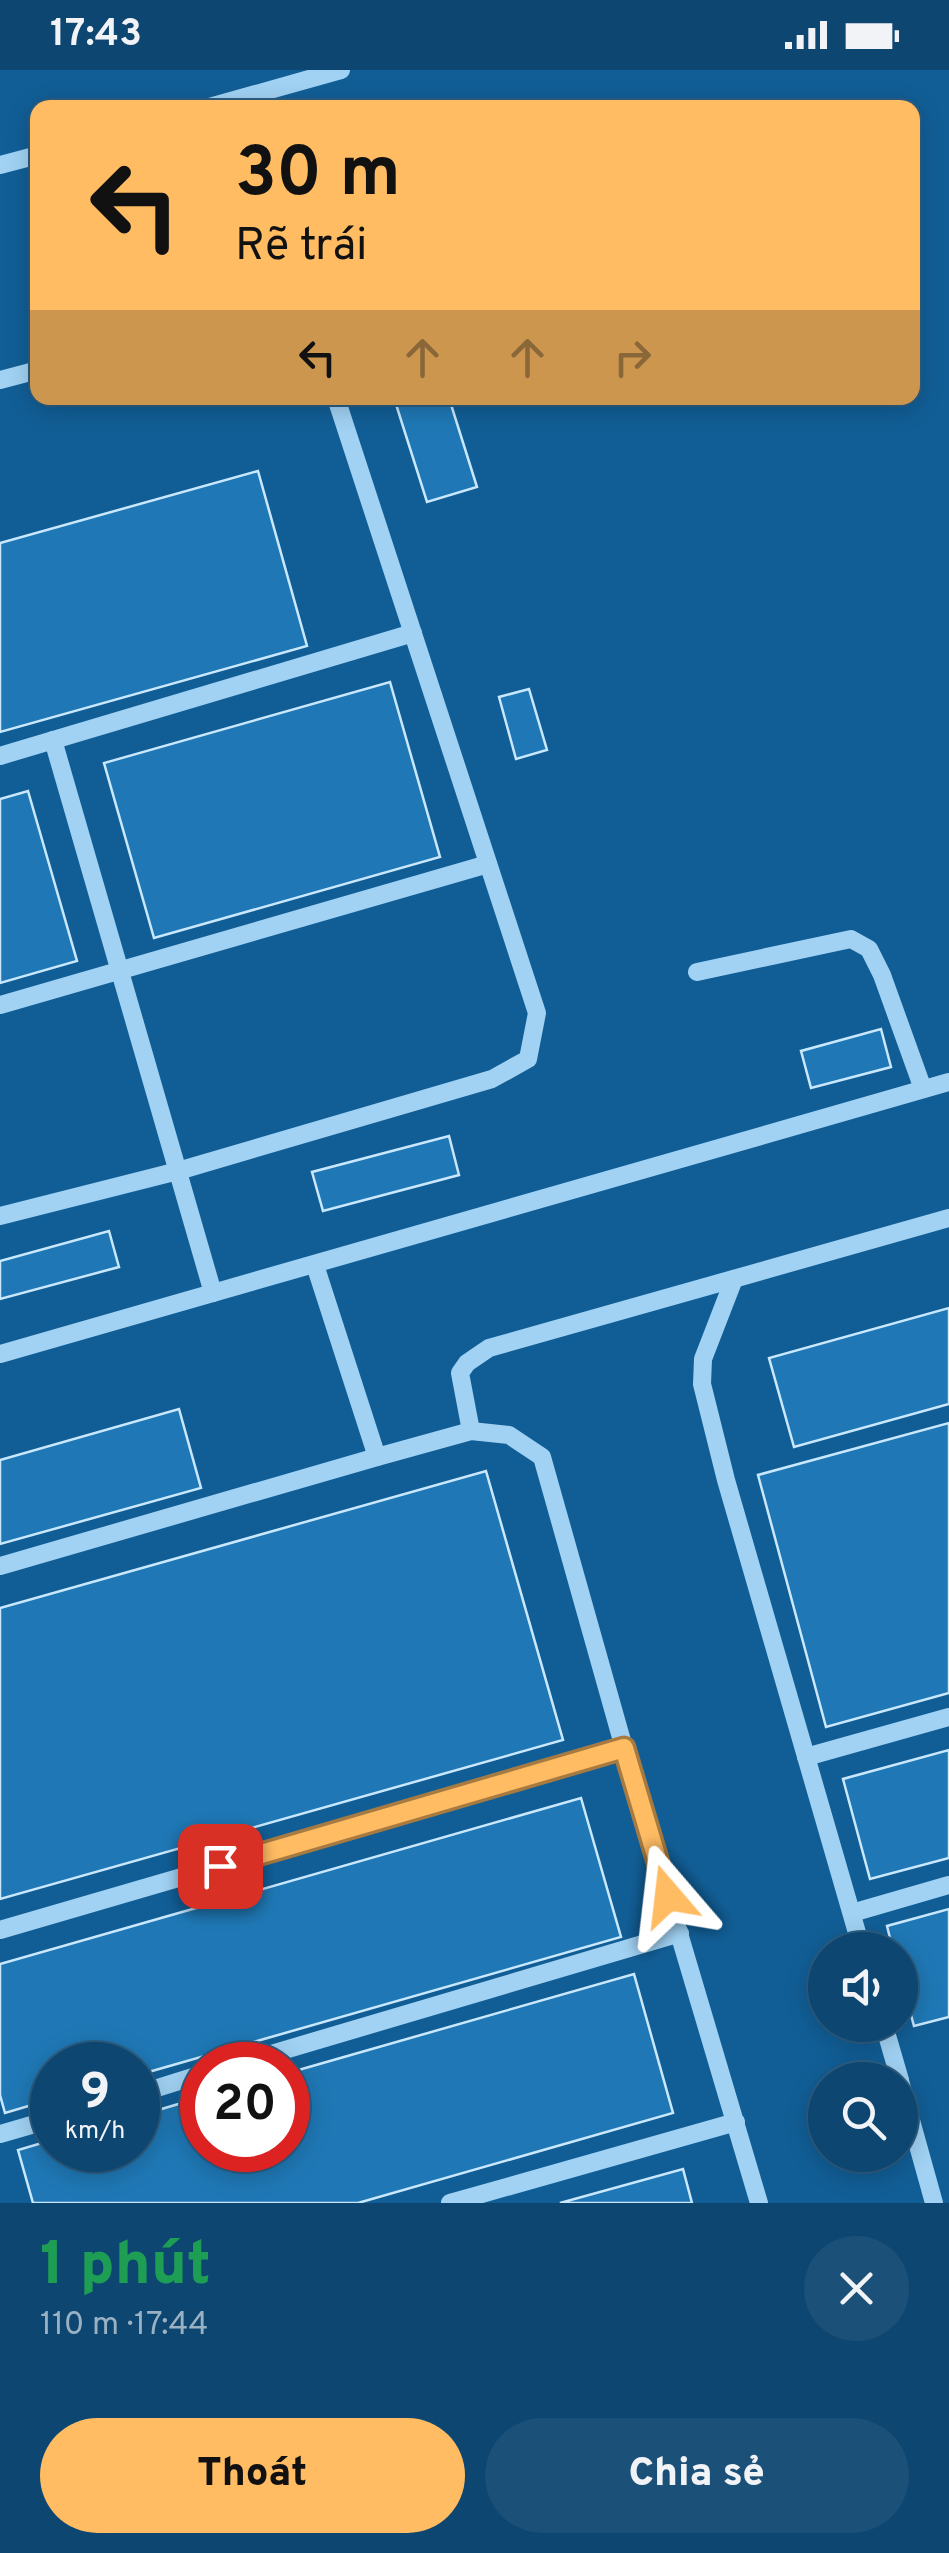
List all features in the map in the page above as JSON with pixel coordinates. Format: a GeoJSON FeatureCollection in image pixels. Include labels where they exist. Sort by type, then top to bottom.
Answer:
{"type":"FeatureCollection","features":[{"type":"Feature","properties":{"kind":"lane"},"geometry":{"type":"LineString","coordinates":[[234,100],[341,70]]}},
{"type":"Feature","properties":{"kind":"lane"},"geometry":{"type":"LineString","coordinates":[[0,165],[30,156]]}},
{"type":"Feature","properties":{"kind":"lane"},"geometry":{"type":"LineString","coordinates":[[0,380],[30,372]]}},
{"type":"Feature","properties":{"kind":"lane"},"geometry":{"type":"LineString","coordinates":[[0,1216],[178,1171],[492,1079],[528,1059],[537,1014],[338,405]]}},
{"type":"Feature","properties":{"kind":"lane"},"geometry":{"type":"LineString","coordinates":[[0,756],[413,633]]}},
{"type":"Feature","properties":{"kind":"lane"},"geometry":{"type":"LineString","coordinates":[[53,740],[213,1294]]}},
{"type":"Feature","properties":{"kind":"lane"},"geometry":{"type":"LineString","coordinates":[[0,1005],[488,864]]}},
{"type":"Feature","properties":{"kind":"lane"},"geometry":{"type":"LineString","coordinates":[[697,972],[851,939],[870,949],[923,1089]]}},
{"type":"Feature","properties":{"kind":"lane"},"geometry":{"type":"LineString","coordinates":[[0,1354],[949,1082]]}},
{"type":"Feature","properties":{"kind":"lane"},"geometry":{"type":"LineString","coordinates":[[471,1431],[460,1373],[467,1363],[489,1348],[949,1218]]}},
{"type":"Feature","properties":{"kind":"lane"},"geometry":{"type":"LineString","coordinates":[[315,1265],[377,1457]]}},
{"type":"Feature","properties":{"kind":"lane"},"geometry":{"type":"LineString","coordinates":[[734,1280],[703,1359],[702,1384],[726,1480],[857,1932]]}},
{"type":"Feature","properties":{"kind":"lane"},"geometry":{"type":"LineString","coordinates":[[0,1566],[471,1431],[509,1436],[542,1457],[760,2203]]}},
{"type":"Feature","properties":{"kind":"lane"},"geometry":{"type":"LineString","coordinates":[[806,1758],[949,1718]]}},
{"type":"Feature","properties":{"kind":"lane"},"geometry":{"type":"LineString","coordinates":[[0,1930],[624,1748]]}},
{"type":"Feature","properties":{"kind":"lane"},"geometry":{"type":"LineString","coordinates":[[852,1913],[949,1885]]}},
{"type":"Feature","properties":{"kind":"lane"},"geometry":{"type":"LineString","coordinates":[[310,2043],[680,1933]]}},
{"type":"Feature","properties":{"kind":"lane"},"geometry":{"type":"LineString","coordinates":[[450,2203],[736,2122]]}},
{"type":"Feature","properties":{"kind":"lane"},"geometry":{"type":"LineString","coordinates":[[0,2134],[30,2125]]}},
{"type":"Feature","properties":{"kind":"lane"},"geometry":{"type":"LineString","coordinates":[[918,2145],[934,2203]]}},
{"type":"Feature","properties":{"kind":"building"},"geometry":{"type":"Polygon","coordinates":[[[396,405],[451,405],[477,487],[427,502],[396,405]]]}},
{"type":"Feature","properties":{"kind":"building"},"geometry":{"type":"Polygon","coordinates":[[[258,471],[307,646],[0,732],[0,543],[258,471]]]}},
{"type":"Feature","properties":{"kind":"building"},"geometry":{"type":"Polygon","coordinates":[[[390,682],[440,857],[154,938],[104,763],[390,682]]]}},
{"type":"Feature","properties":{"kind":"building"},"geometry":{"type":"Polygon","coordinates":[[[529,689],[547,750],[516,759],[499,697],[529,689]]]}},
{"type":"Feature","properties":{"kind":"building"},"geometry":{"type":"Polygon","coordinates":[[[28,791],[77,961],[0,983],[0,799],[28,791]]]}},
{"type":"Feature","properties":{"kind":"building"},"geometry":{"type":"Polygon","coordinates":[[[881,1029],[891,1067],[811,1088],[801,1051],[881,1029]]]}},
{"type":"Feature","properties":{"kind":"building"},"geometry":{"type":"Polygon","coordinates":[[[449,1136],[459,1175],[323,1211],[312,1172],[449,1136]]]}},
{"type":"Feature","properties":{"kind":"building"},"geometry":{"type":"Polygon","coordinates":[[[109,1231],[119,1267],[0,1299],[0,1261],[109,1231]]]}},
{"type":"Feature","properties":{"kind":"building"},"geometry":{"type":"Polygon","coordinates":[[[949,1308],[949,1404],[794,1447],[769,1358],[949,1308]]]}},
{"type":"Feature","properties":{"kind":"building"},"geometry":{"type":"Polygon","coordinates":[[[179,1409],[201,1488],[0,1544],[0,1460],[179,1409]]]}},
{"type":"Feature","properties":{"kind":"building"},"geometry":{"type":"Polygon","coordinates":[[[949,1423],[949,1693],[826,1727],[758,1475],[949,1423]]]}},
{"type":"Feature","properties":{"kind":"building"},"geometry":{"type":"Polygon","coordinates":[[[486,1471],[563,1740],[0,1899],[0,1608],[486,1471]]]}},
{"type":"Feature","properties":{"kind":"building"},"geometry":{"type":"Polygon","coordinates":[[[949,1750],[949,1858],[870,1879],[843,1779],[949,1750]]]}},
{"type":"Feature","properties":{"kind":"building"},"geometry":{"type":"Polygon","coordinates":[[[581,1798],[621,1937],[254,2042],[180,2042],[180,2063],[160,2069],[160,2042],[30,2042],[30,2106],[5,2113],[0,2095],[0,1964],[581,1798]]]}},
{"type":"Feature","properties":{"kind":"building"},"geometry":{"type":"Polygon","coordinates":[[[949,1909],[949,2017],[918,2025],[918,1932],[888,1932],[887,1926],[949,1909]]]}},
{"type":"Feature","properties":{"kind":"building"},"geometry":{"type":"Polygon","coordinates":[[[634,1974],[673,2113],[358,2203],[33,2203],[18,2150],[30,2146],[30,2172],[160,2172],[160,2109],[180,2104],[180,2172],[310,2172],[310,2067],[634,1974]]]}},
{"type":"Feature","properties":{"kind":"building"},"geometry":{"type":"Polygon","coordinates":[[[683,2169],[692,2203],[560,2203],[683,2169]]]}},
{"type":"Feature","properties":{"kind":"route"},"geometry":{"type":"LineString","coordinates":[[220,1866],[624,1748],[668,1896]]}}]}
